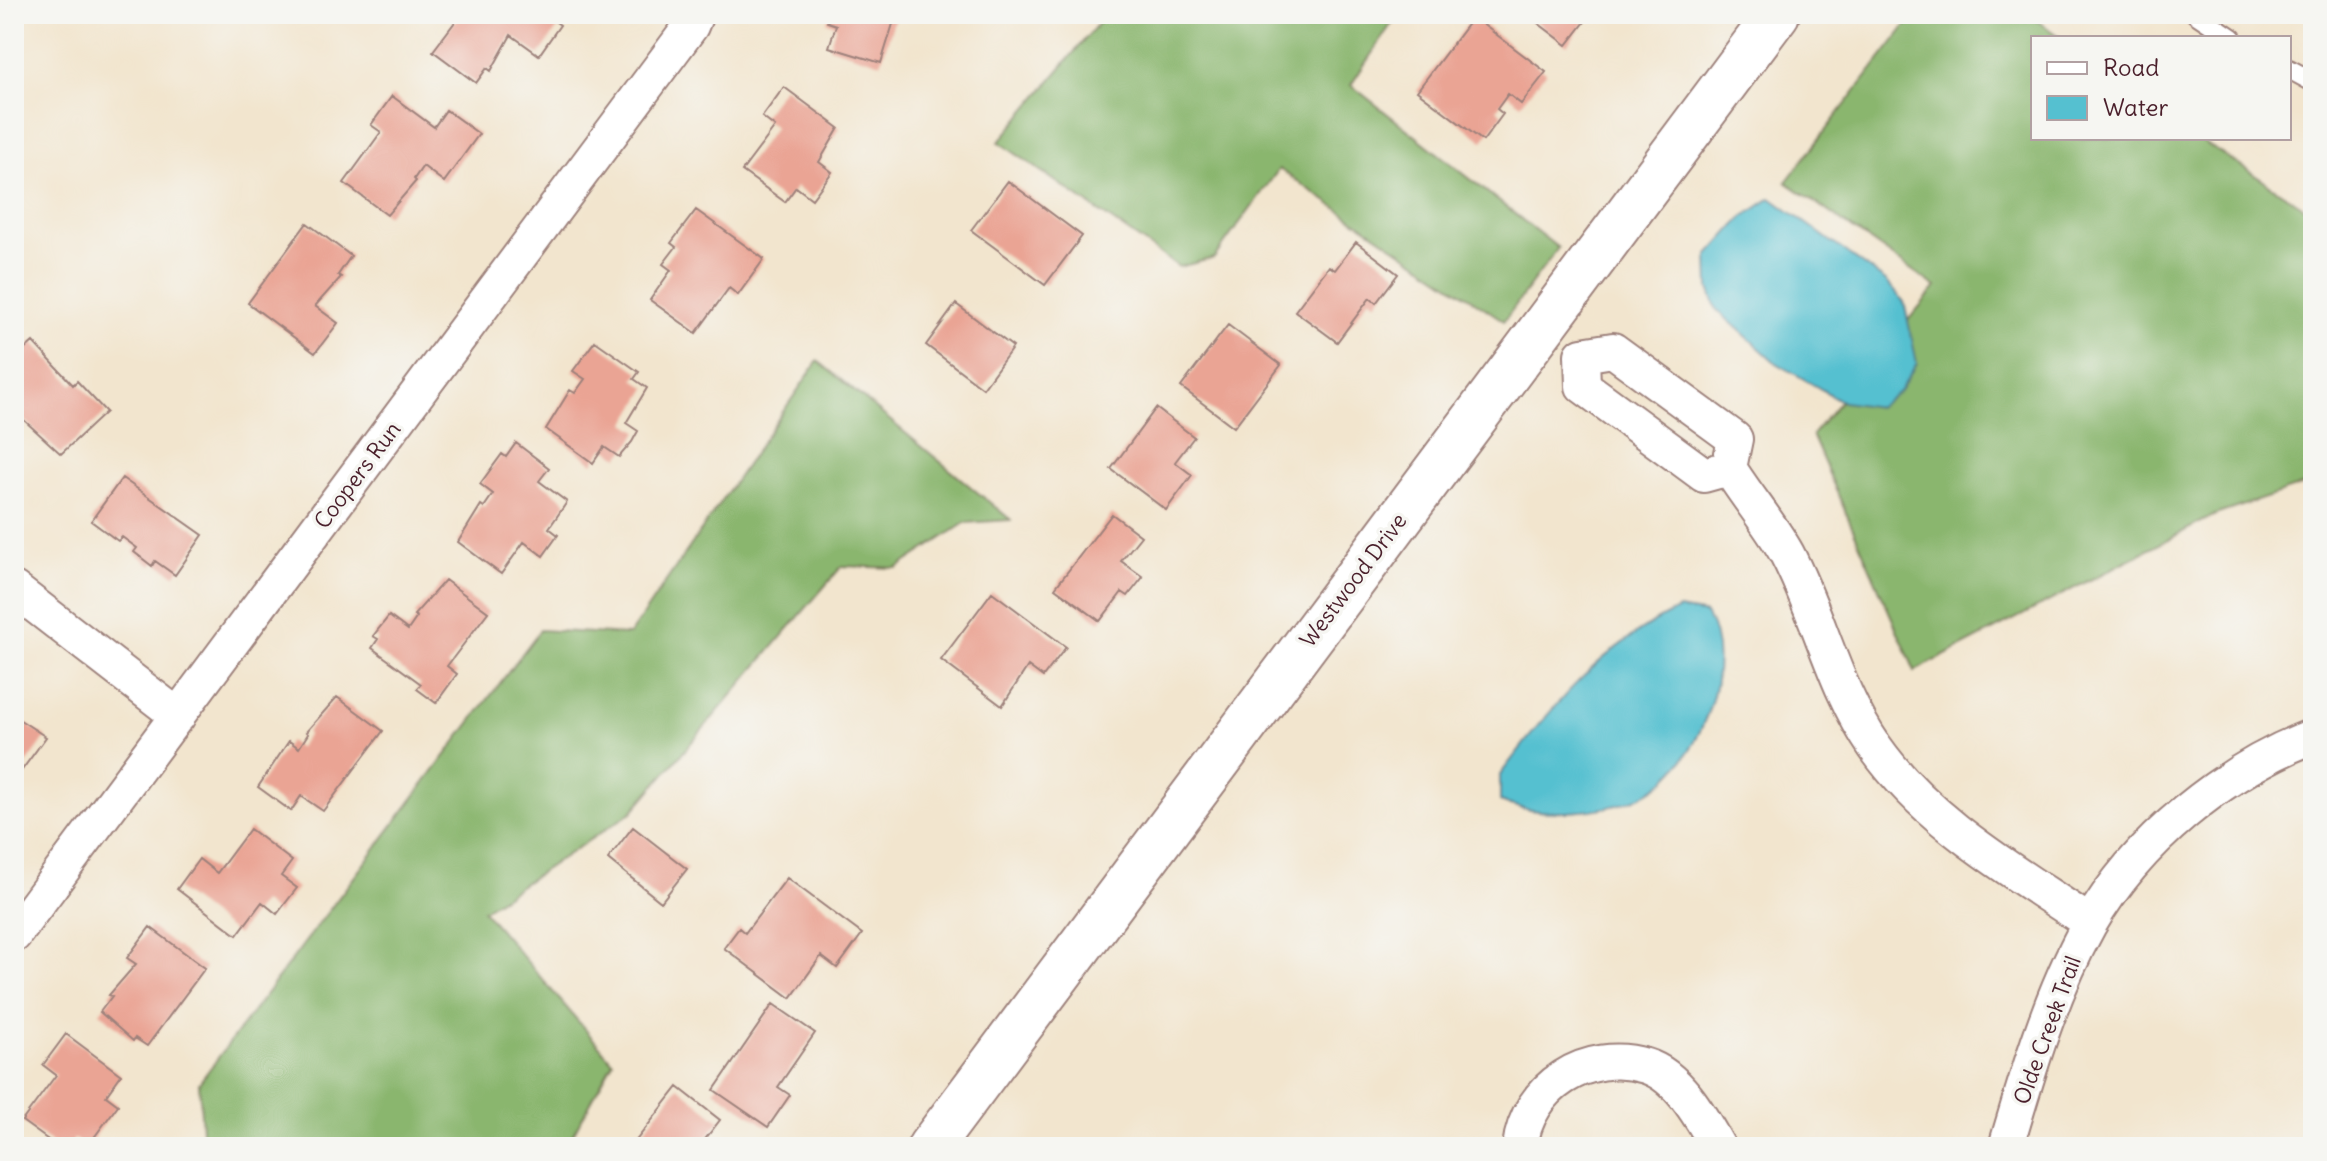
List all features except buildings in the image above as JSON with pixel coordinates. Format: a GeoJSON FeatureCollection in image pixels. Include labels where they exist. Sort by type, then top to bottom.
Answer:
{"type":"FeatureCollection","features":[{"type":"Feature","properties":{"kind":"street","name":"Coopers Run"},"geometry":{"type":"LineString","coordinates":[[14,935],[681,39],[696,14]]}},
{"type":"Feature","properties":{"kind":"street","name":"Westwood Drive"},"geometry":{"type":"LineString","coordinates":[[930,1147],[1777,14]]}},
{"type":"Feature","properties":{"kind":"street"},"geometry":{"type":"LineString","coordinates":[[1543,327],[1582,355],[1613,350],[1735,439],[1729,468],[1786,553],[1847,700],[1876,749],[1924,803],[1992,857],[2090,923]]}},
{"type":"Feature","properties":{"kind":"street"},"geometry":{"type":"LineString","coordinates":[[1582,355],[1583,386],[1704,475],[1729,468]]}},
{"type":"Feature","properties":{"kind":"street"},"geometry":{"type":"LineString","coordinates":[[14,589],[178,716]]}},
{"type":"Feature","properties":{"kind":"street","name":"Olde Creek Trail"},"geometry":{"type":"LineString","coordinates":[[2006,1147],[2062,979],[2090,923],[2152,844],[2183,815],[2217,787],[2283,748],[2313,736]]}},
{"type":"Feature","properties":{"kind":"street"},"geometry":{"type":"LineString","coordinates":[[1520,1147],[1532,1105],[1554,1083],[1576,1068],[1609,1062],[1648,1066],[1687,1095],[1718,1147]]}},
{"type":"Feature","properties":{"kind":"lane"},"geometry":{"type":"LineString","coordinates":[[2196,14],[2229,36]]}},
{"type":"Feature","properties":{"kind":"lane"},"geometry":{"type":"LineString","coordinates":[[2291,70],[2313,82]]}},
{"type":"Feature","properties":{"kind":"green space"},"geometry":{"type":"Polygon","coordinates":[[[1106,14],[1398,14],[1351,85],[1558,248],[1504,321],[1279,169],[1214,258],[1179,267],[999,142],[1106,14]]]}},
{"type":"Feature","properties":{"kind":"green space"},"geometry":{"type":"Polygon","coordinates":[[[1915,14],[2028,14],[2058,36],[2031,36],[2031,140],[2200,140],[2313,213],[2313,482],[2215,515],[1915,671],[1812,435],[1936,287],[1786,182],[1915,14]]]}},
{"type":"Feature","properties":{"kind":"green space"},"geometry":{"type":"Polygon","coordinates":[[[818,361],[1011,520],[965,523],[897,568],[842,566],[632,812],[483,910],[613,1062],[566,1147],[203,1147],[199,1083],[540,630],[629,635],[818,361]]]}},
{"type":"Feature","properties":{"kind":"water"},"geometry":{"type":"Polygon","coordinates":[[[1771,198],[1887,282],[1904,302],[1917,363],[1899,392],[1878,407],[1843,402],[1775,362],[1717,310],[1709,288],[1708,256],[1743,217],[1771,198]]]}},
{"type":"Feature","properties":{"kind":"water"},"geometry":{"type":"Polygon","coordinates":[[[1679,609],[1706,614],[1715,635],[1718,660],[1708,711],[1684,759],[1667,778],[1634,799],[1575,812],[1535,810],[1500,801],[1500,775],[1558,702],[1625,641],[1679,609]]]}}]}
